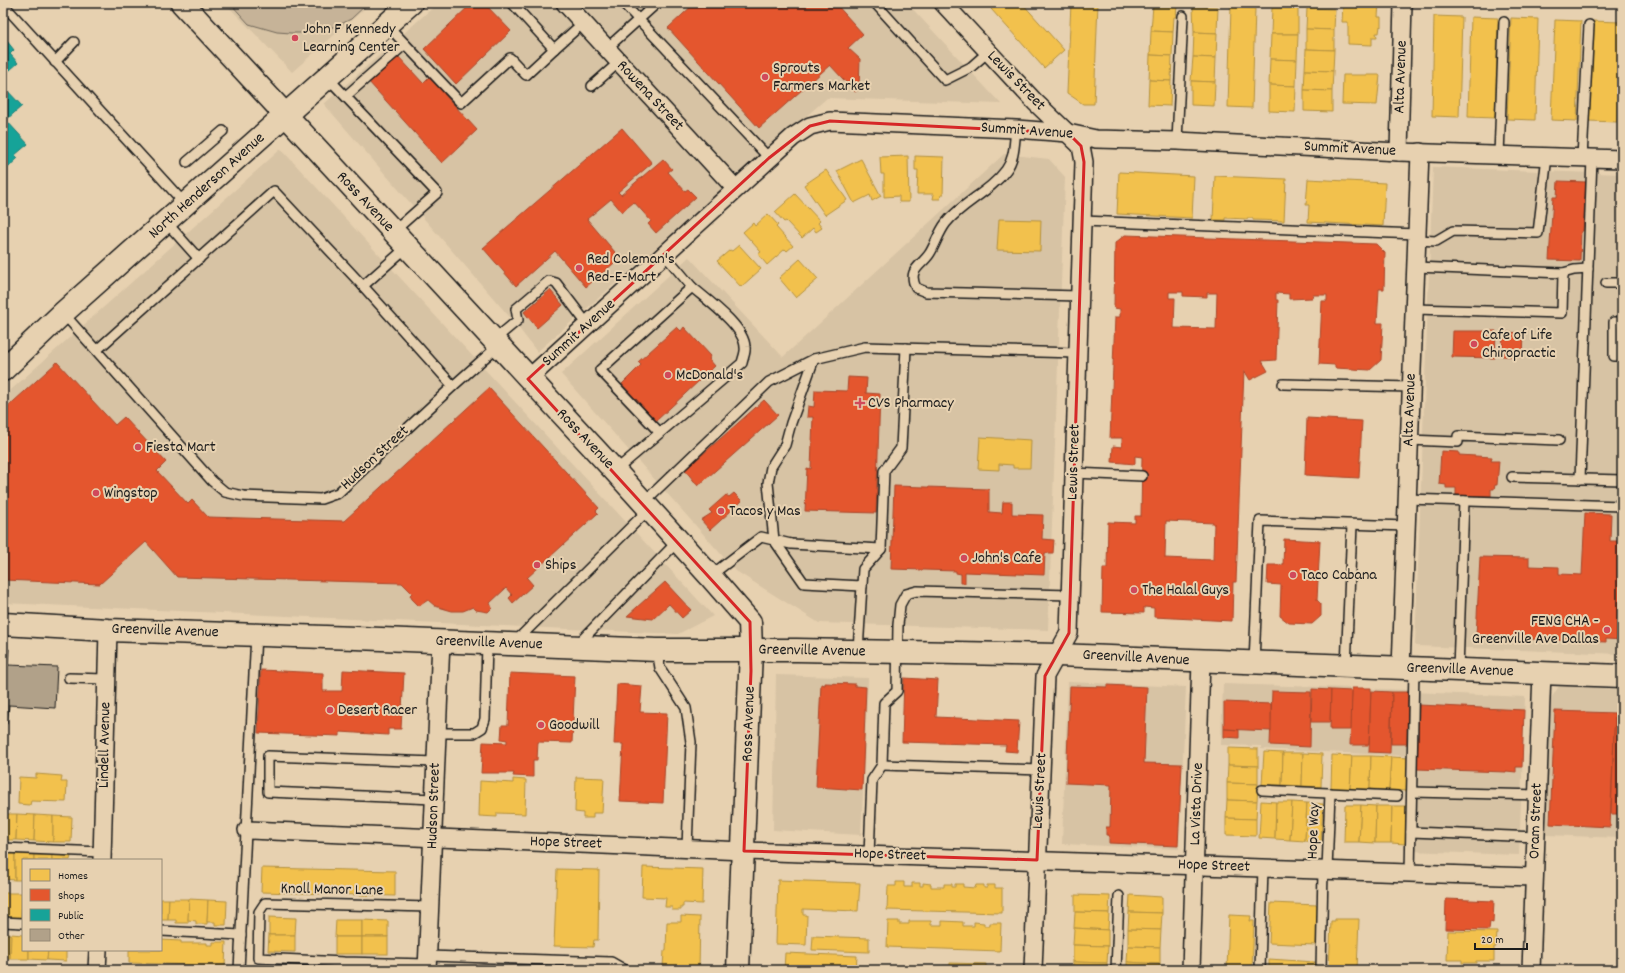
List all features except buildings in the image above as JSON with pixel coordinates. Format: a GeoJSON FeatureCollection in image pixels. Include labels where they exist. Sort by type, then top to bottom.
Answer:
{"type":"FeatureCollection","features":[{"type":"Feature","properties":{"kind":"main road","name":"Ross Avenue"},"geometry":{"type":"LineString","coordinates":[[182,3],[528,379],[615,471],[750,622],[751,650],[738,970]]}},
{"type":"Feature","properties":{"kind":"main road","name":"North Henderson Avenue"},"geometry":{"type":"LineString","coordinates":[[3,370],[63,313],[411,3]]}},
{"type":"Feature","properties":{"kind":"main road","name":"Greenville Avenue"},"geometry":{"type":"LineString","coordinates":[[3,624],[108,630],[256,634],[657,650],[858,651],[1057,655],[1346,667],[1458,669],[1622,676]]}},
{"type":"Feature","properties":{"kind":"street","name":"Rowena Street"},"geometry":{"type":"LineString","coordinates":[[565,3],[735,188]]}},
{"type":"Feature","properties":{"kind":"street","name":"Lewis Street"},"geometry":{"type":"LineString","coordinates":[[943,3],[1035,102],[1081,146],[1084,162],[1069,633],[1045,676],[1033,970]]}},
{"type":"Feature","properties":{"kind":"street","name":"Alta Avenue"},"geometry":{"type":"LineString","coordinates":[[1399,152],[1403,3]]}},
{"type":"Feature","properties":{"kind":"street","name":"Summit Avenue"},"geometry":{"type":"LineString","coordinates":[[528,379],[665,255],[735,188],[793,137],[810,126],[830,121],[1016,129],[1068,133],[1096,139],[1177,141],[1399,152],[1622,159]]}},
{"type":"Feature","properties":{"kind":"street","name":"Alta Avenue"},"geometry":{"type":"LineString","coordinates":[[1407,668],[1406,526],[1420,152]]}},
{"type":"Feature","properties":{"kind":"street","name":"Lindell Avenue"},"geometry":{"type":"LineString","coordinates":[[102,856],[108,630]]}},
{"type":"Feature","properties":{"kind":"street","name":"Hudson Street"},"geometry":{"type":"LineString","coordinates":[[428,963],[441,641]]}},
{"type":"Feature","properties":{"kind":"street","name":"La Vista Drive"},"geometry":{"type":"LineString","coordinates":[[1191,970],[1201,661]]}},
{"type":"Feature","properties":{"kind":"street","name":"Oram Street"},"geometry":{"type":"LineString","coordinates":[[1531,970],[1542,672]]}},
{"type":"Feature","properties":{"kind":"street","name":"Hope Street"},"geometry":{"type":"LineString","coordinates":[[246,830],[744,851],[1534,877]]}},
{"type":"Feature","properties":{"kind":"street"},"geometry":{"type":"LineString","coordinates":[[97,970],[98,951]]}},
{"type":"Feature","properties":{"kind":"lane"},"geometry":{"type":"LineString","coordinates":[[512,3],[554,49]]}},
{"type":"Feature","properties":{"kind":"lane"},"geometry":{"type":"LineString","coordinates":[[623,3],[769,158]]}},
{"type":"Feature","properties":{"kind":"lane"},"geometry":{"type":"LineString","coordinates":[[606,49],[657,3]]}},
{"type":"Feature","properties":{"kind":"lane"},"geometry":{"type":"LineString","coordinates":[[875,3],[945,80],[971,67],[988,52]]}},
{"type":"Feature","properties":{"kind":"lane"},"geometry":{"type":"LineString","coordinates":[[3,4],[186,205]]}},
{"type":"Feature","properties":{"kind":"lane"},"geometry":{"type":"LineString","coordinates":[[1177,141],[1183,16]]}},
{"type":"Feature","properties":{"kind":"lane"},"geometry":{"type":"LineString","coordinates":[[1498,155],[1504,22]]}},
{"type":"Feature","properties":{"kind":"lane"},"geometry":{"type":"LineString","coordinates":[[387,25],[461,103],[510,58],[526,76],[583,23]]}},
{"type":"Feature","properties":{"kind":"lane"},"geometry":{"type":"LineString","coordinates":[[1580,479],[1588,269],[1588,26]]}},
{"type":"Feature","properties":{"kind":"lane"},"geometry":{"type":"LineString","coordinates":[[55,62],[74,42]]}},
{"type":"Feature","properties":{"kind":"lane"},"geometry":{"type":"LineString","coordinates":[[346,96],[405,44]]}},
{"type":"Feature","properties":{"kind":"lane"},"geometry":{"type":"LineString","coordinates":[[592,86],[618,62]]}},
{"type":"Feature","properties":{"kind":"lane"},"geometry":{"type":"LineString","coordinates":[[328,78],[437,193],[393,232]]}},
{"type":"Feature","properties":{"kind":"lane"},"geometry":{"type":"LineString","coordinates":[[1016,129],[1014,157],[1007,170],[993,185],[970,202],[946,223],[930,254],[915,269],[912,280],[916,288],[926,292],[1080,296]]}},
{"type":"Feature","properties":{"kind":"lane"},"geometry":{"type":"LineString","coordinates":[[187,162],[223,131]]}},
{"type":"Feature","properties":{"kind":"lane"},"geometry":{"type":"LineString","coordinates":[[1082,221],[1417,237],[1436,241],[1453,231],[1538,233],[1547,156]]}},
{"type":"Feature","properties":{"kind":"lane"},"geometry":{"type":"LineString","coordinates":[[97,350],[274,191],[363,286],[453,386]]}},
{"type":"Feature","properties":{"kind":"lane"},"geometry":{"type":"LineString","coordinates":[[166,222],[199,259]]}},
{"type":"Feature","properties":{"kind":"lane"},"geometry":{"type":"LineString","coordinates":[[363,286],[407,248]]}},
{"type":"Feature","properties":{"kind":"lane"},"geometry":{"type":"LineString","coordinates":[[615,471],[742,363],[746,347],[740,332],[717,308],[692,287],[665,255]]}},
{"type":"Feature","properties":{"kind":"lane"},"geometry":{"type":"LineString","coordinates":[[1416,267],[1563,273],[1574,270],[1588,269]]}},
{"type":"Feature","properties":{"kind":"lane"},"geometry":{"type":"LineString","coordinates":[[1414,309],[1562,313],[1563,273]]}},
{"type":"Feature","properties":{"kind":"lane","name":"Hudson Street"},"geometry":{"type":"LineString","coordinates":[[63,313],[212,481],[225,492],[243,496],[321,499],[338,493],[453,386],[518,320],[516,308],[549,281],[556,284],[588,325]]}},
{"type":"Feature","properties":{"kind":"lane"},"geometry":{"type":"LineString","coordinates":[[1606,282],[1622,283]]}},
{"type":"Feature","properties":{"kind":"lane"},"geometry":{"type":"LineString","coordinates":[[660,433],[600,370],[692,287]]}},
{"type":"Feature","properties":{"kind":"lane"},"geometry":{"type":"LineString","coordinates":[[1622,322],[1614,322],[1614,356],[1622,356]]}},
{"type":"Feature","properties":{"kind":"lane"},"geometry":{"type":"LineString","coordinates":[[512,644],[646,506],[770,382],[814,359],[865,347],[1077,353]]}},
{"type":"Feature","properties":{"kind":"lane"},"geometry":{"type":"LineString","coordinates":[[858,651],[863,570],[881,549],[884,471],[901,448],[906,348]]}},
{"type":"Feature","properties":{"kind":"lane"},"geometry":{"type":"LineString","coordinates":[[814,359],[791,423],[785,445],[771,467],[768,483],[774,540],[804,583],[862,586]]}},
{"type":"Feature","properties":{"kind":"lane"},"geometry":{"type":"LineString","coordinates":[[1283,384],[1411,387]]}},
{"type":"Feature","properties":{"kind":"lane"},"geometry":{"type":"LineString","coordinates":[[1409,440],[1458,442],[1458,436],[1559,440]]}},
{"type":"Feature","properties":{"kind":"lane"},"geometry":{"type":"LineString","coordinates":[[1074,473],[1142,476]]}},
{"type":"Feature","properties":{"kind":"lane"},"geometry":{"type":"LineString","coordinates":[[1512,477],[1622,480]]}},
{"type":"Feature","properties":{"kind":"lane"},"geometry":{"type":"LineString","coordinates":[[1407,499],[1622,506]]}},
{"type":"Feature","properties":{"kind":"lane"},"geometry":{"type":"LineString","coordinates":[[1458,669],[1464,501]]}},
{"type":"Feature","properties":{"kind":"lane"},"geometry":{"type":"LineString","coordinates":[[1254,663],[1260,521],[1406,526]]}},
{"type":"Feature","properties":{"kind":"lane"},"geometry":{"type":"LineString","coordinates":[[1346,667],[1352,525]]}},
{"type":"Feature","properties":{"kind":"lane"},"geometry":{"type":"LineString","coordinates":[[710,576],[761,537],[791,544],[881,549]]}},
{"type":"Feature","properties":{"kind":"lane"},"geometry":{"type":"LineString","coordinates":[[576,647],[678,540]]}},
{"type":"Feature","properties":{"kind":"lane"},"geometry":{"type":"LineString","coordinates":[[869,855],[872,780],[882,765],[884,703],[897,691],[900,605],[906,594],[917,591],[1071,595]]}},
{"type":"Feature","properties":{"kind":"lane"},"geometry":{"type":"LineString","coordinates":[[239,970],[256,634]]}},
{"type":"Feature","properties":{"kind":"lane"},"geometry":{"type":"LineString","coordinates":[[437,733],[474,733],[482,728],[485,719],[487,643]]}},
{"type":"Feature","properties":{"kind":"lane"},"geometry":{"type":"LineString","coordinates":[[657,650],[660,668],[686,708],[690,742],[687,848]]}},
{"type":"Feature","properties":{"kind":"lane"},"geometry":{"type":"LineString","coordinates":[[1407,668],[1412,792],[1410,873]]}},
{"type":"Feature","properties":{"kind":"lane"},"geometry":{"type":"LineString","coordinates":[[69,678],[106,679]]}},
{"type":"Feature","properties":{"kind":"lane"},"geometry":{"type":"LineString","coordinates":[[434,799],[268,792],[268,756],[436,762]]}},
{"type":"Feature","properties":{"kind":"lane"},"geometry":{"type":"LineString","coordinates":[[882,765],[1041,770]]}},
{"type":"Feature","properties":{"kind":"lane","name":"Hope Way"},"geometry":{"type":"LineString","coordinates":[[1262,790],[1397,796]]}},
{"type":"Feature","properties":{"kind":"lane"},"geometry":{"type":"LineString","coordinates":[[1412,792],[1537,795]]}},
{"type":"Feature","properties":{"kind":"lane","name":"Hope Way"},"geometry":{"type":"LineString","coordinates":[[1321,970],[1330,793]]}},
{"type":"Feature","properties":{"kind":"lane"},"geometry":{"type":"LineString","coordinates":[[1411,832],[1536,837]]}},
{"type":"Feature","properties":{"kind":"lane"},"geometry":{"type":"LineString","coordinates":[[3,848],[102,856]]}},
{"type":"Feature","properties":{"kind":"lane"},"geometry":{"type":"LineString","coordinates":[[1260,970],[1263,868]]}},
{"type":"Feature","properties":{"kind":"lane"},"geometry":{"type":"LineString","coordinates":[[1116,970],[1119,896]]}},
{"type":"Feature","properties":{"kind":"lane","name":"Knoll Manor Lane"},"geometry":{"type":"LineString","coordinates":[[428,963],[344,962],[258,958],[259,912],[265,903],[430,907]]}},
{"type":"Feature","properties":{"kind":"lane"},"geometry":{"type":"LineString","coordinates":[[3,922],[22,923]]}},
{"type":"Feature","properties":{"kind":"lane"},"geometry":{"type":"LineString","coordinates":[[162,931],[241,935]]}},
{"type":"Feature","properties":{"kind":"lane"},"geometry":{"type":"LineString","coordinates":[[428,963],[611,962],[625,970]]}},
{"type":"Feature","properties":{"kind":"highlighted area"},"geometry":{"type":"Polygon","coordinates":[[[830,121],[1068,133],[1081,146],[1084,162],[1071,595],[1069,633],[1045,676],[1037,860],[744,851],[751,671],[750,622],[528,379],[769,158],[810,126],[830,121]]]}},
{"type":"Feature","properties":{"kind":"shaded area","name":"John F Kennedy Learning Center"},"geometry":{"type":"Polygon","coordinates":[[[225,3],[371,3],[292,72],[225,3]]]}},
{"type":"Feature","properties":{"kind":"shaded area"},"geometry":{"type":"Polygon","coordinates":[[[230,3],[368,3],[351,19],[337,26],[307,33],[291,33],[277,32],[249,24],[230,3]]]}},
{"type":"Feature","properties":{"kind":"shaded area"},"geometry":{"type":"Polygon","coordinates":[[[438,3],[907,3],[1001,104],[827,98],[537,352],[515,323],[324,104],[438,3]]]}},
{"type":"Feature","properties":{"kind":"shaded area"},"geometry":{"type":"Polygon","coordinates":[[[281,149],[713,616],[678,634],[3,603],[3,397],[281,149]]]}},
{"type":"Feature","properties":{"kind":"shaded area"},"geometry":{"type":"Polygon","coordinates":[[[1004,154],[1049,159],[1065,177],[1048,630],[819,623],[736,571],[561,374],[689,257],[783,357],[1004,154]]]}},
{"type":"Feature","properties":{"kind":"shaded area"},"geometry":{"type":"Polygon","coordinates":[[[1433,167],[1622,174],[1622,654],[1415,646],[1433,167]]]}},
{"type":"Feature","properties":{"kind":"shaded area"},"geometry":{"type":"Polygon","coordinates":[[[776,675],[868,678],[861,835],[773,830],[776,675]]]}},
{"type":"Feature","properties":{"kind":"shaded area"},"geometry":{"type":"Polygon","coordinates":[[[1068,682],[1186,687],[1179,849],[1062,844],[1068,682]]]}},
{"type":"Feature","properties":{"kind":"shaded area"},"geometry":{"type":"Polygon","coordinates":[[[1223,684],[1413,690],[1413,692],[1525,697],[1519,855],[1408,851],[1410,756],[1261,749],[1261,746],[1221,745],[1223,684]]]}},
{"type":"Feature","properties":{"kind":"shaded area"},"geometry":{"type":"Polygon","coordinates":[[[1559,686],[1622,689],[1622,838],[1545,835],[1550,700],[1559,686]]]}},
{"type":"Feature","properties":{"kind":"place","name":"John F Kennedy Learning Center"},"geometry":{"type":"Point","coordinates":[295,38]}},
{"type":"Feature","properties":{"kind":"place","name":"Sprouts Farmers Market"},"geometry":{"type":"Point","coordinates":[765,77]}},
{"type":"Feature","properties":{"kind":"place","name":"Red Coleman's Red-E-Mart"},"geometry":{"type":"Point","coordinates":[579,268]}},
{"type":"Feature","properties":{"kind":"place","name":"Cafe of Life Chiropractic"},"geometry":{"type":"Point","coordinates":[1474,344]}},
{"type":"Feature","properties":{"kind":"place","name":"McDonald's"},"geometry":{"type":"Point","coordinates":[668,375]}},
{"type":"Feature","properties":{"kind":"place","name":"CVS Pharmacy"},"geometry":{"type":"Point","coordinates":[860,403]}},
{"type":"Feature","properties":{"kind":"place","name":"Fiesta Mart"},"geometry":{"type":"Point","coordinates":[138,447]}},
{"type":"Feature","properties":{"kind":"place","name":"Wingstop"},"geometry":{"type":"Point","coordinates":[96,493]}},
{"type":"Feature","properties":{"kind":"place","name":"Tacos y Mas"},"geometry":{"type":"Point","coordinates":[721,511]}},
{"type":"Feature","properties":{"kind":"place","name":"John's Cafe"},"geometry":{"type":"Point","coordinates":[964,558]}},
{"type":"Feature","properties":{"kind":"place","name":"Ships"},"geometry":{"type":"Point","coordinates":[537,565]}},
{"type":"Feature","properties":{"kind":"place","name":"Taco Cabana"},"geometry":{"type":"Point","coordinates":[1293,575]}},
{"type":"Feature","properties":{"kind":"place","name":"The Halal Guys"},"geometry":{"type":"Point","coordinates":[1134,590]}},
{"type":"Feature","properties":{"kind":"place","name":"FENG CHA - Greenville Ave Dallas"},"geometry":{"type":"Point","coordinates":[1607,630]}},
{"type":"Feature","properties":{"kind":"place","name":"Desert Racer"},"geometry":{"type":"Point","coordinates":[330,710]}},
{"type":"Feature","properties":{"kind":"place","name":"Goodwill"},"geometry":{"type":"Point","coordinates":[541,725]}}]}
